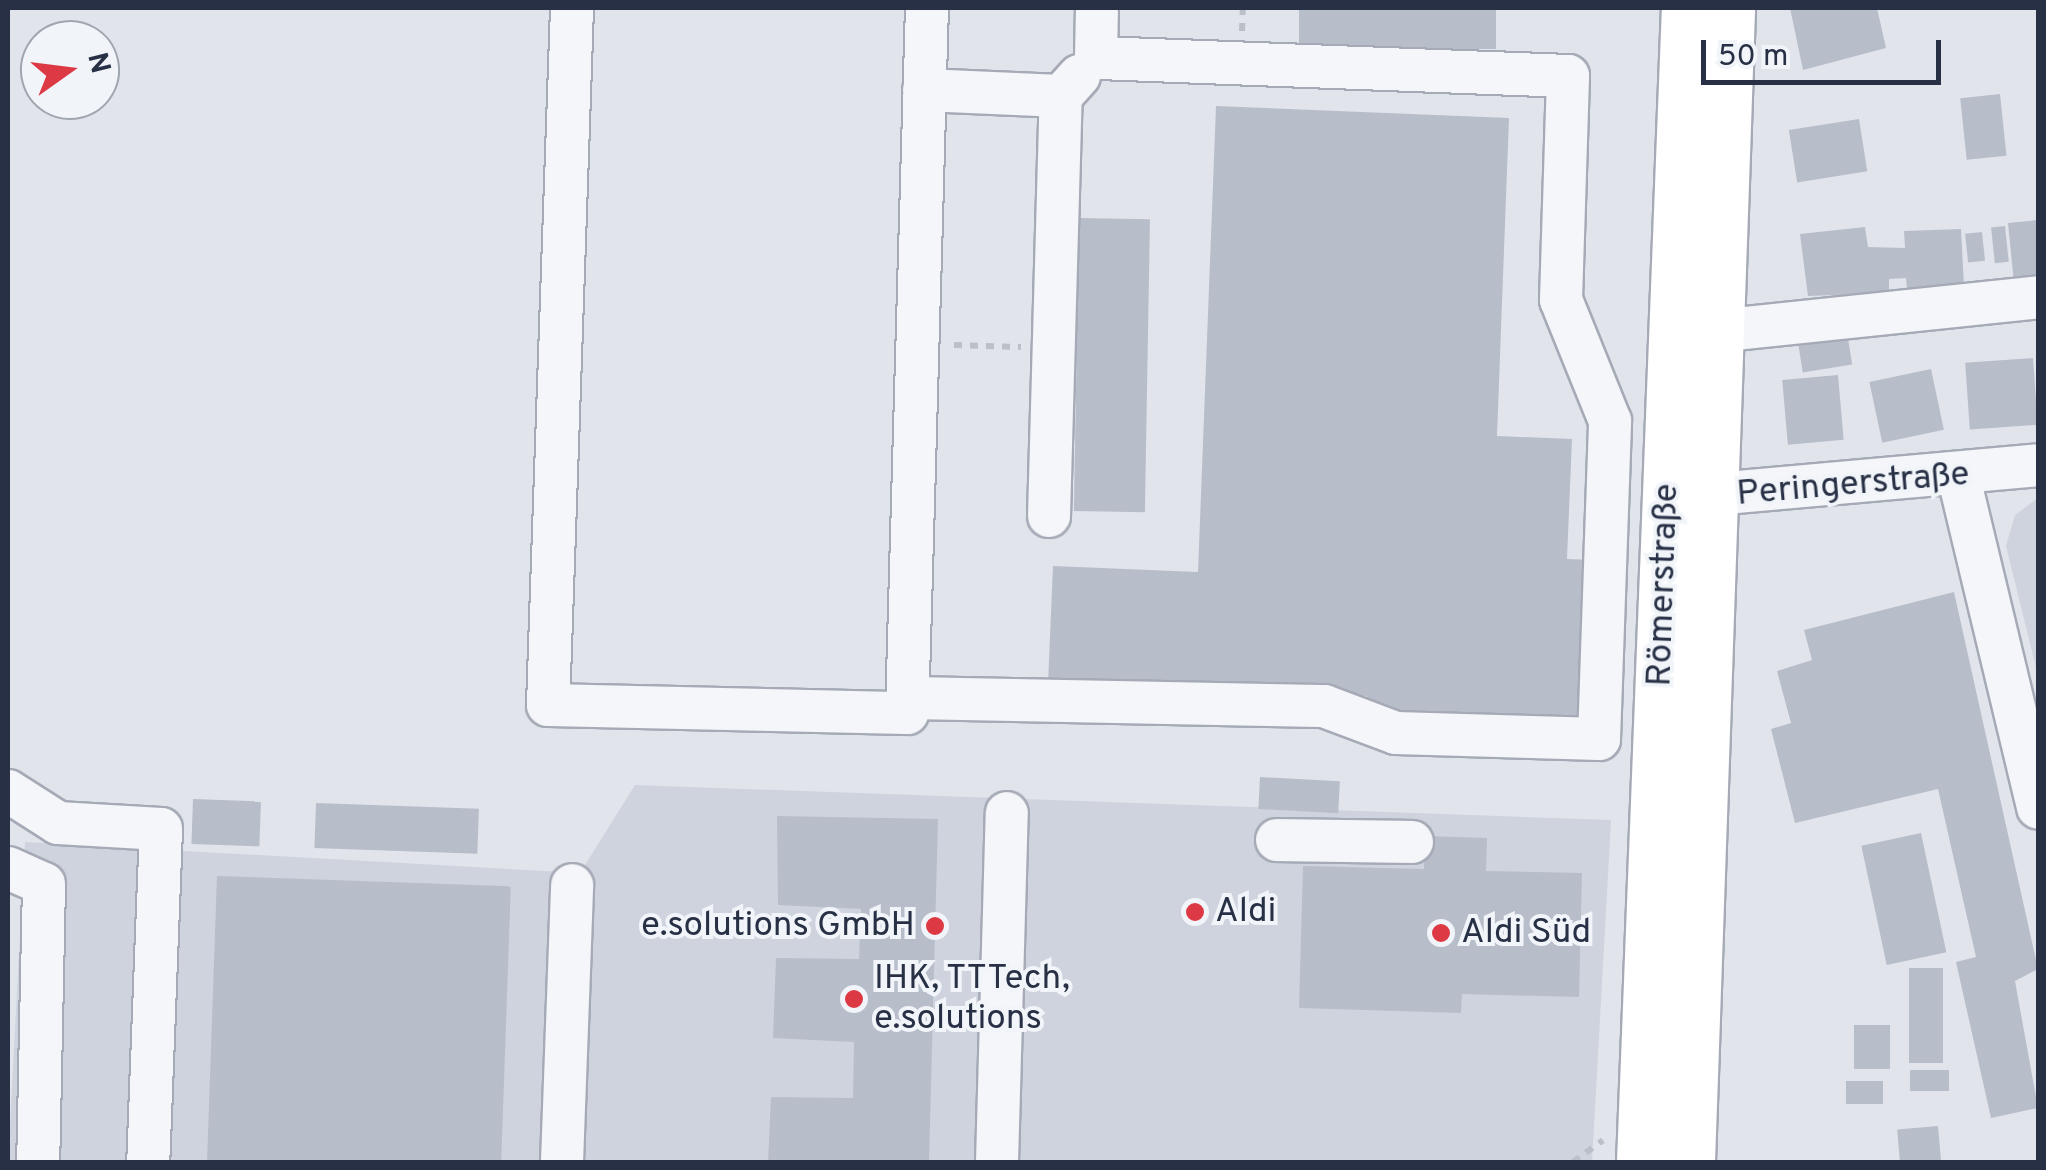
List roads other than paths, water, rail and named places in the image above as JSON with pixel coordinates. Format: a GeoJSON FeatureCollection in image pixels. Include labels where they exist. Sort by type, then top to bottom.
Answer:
{"type":"FeatureCollection","features":[{"type":"Feature","properties":{"kind":"main road","name":"Römerstraße"},"geometry":{"type":"LineString","coordinates":[[1688,8],[1689,1162]]}},
{"type":"Feature","properties":{"kind":"main road","name":"Römerstraße"},"geometry":{"type":"LineString","coordinates":[[1621,1151],[1689,497],[1716,331],[1729,8]]}},
{"type":"Feature","properties":{"kind":"street"},"geometry":{"type":"LineString","coordinates":[[572,8],[548,705],[906,713],[927,8]]}},
{"type":"Feature","properties":{"kind":"street"},"geometry":{"type":"LineString","coordinates":[[1050,516],[1061,96],[1096,58],[1097,8]]}},
{"type":"Feature","properties":{"kind":"street"},"geometry":{"type":"LineString","coordinates":[[907,698],[1324,706],[1396,733],[1599,738],[1610,421],[1561,300],[1568,76],[1096,58]]}},
{"type":"Feature","properties":{"kind":"street"},"geometry":{"type":"LineString","coordinates":[[924,90],[1061,96]]}},
{"type":"Feature","properties":{"kind":"street"},"geometry":{"type":"LineString","coordinates":[[1716,331],[2038,298]]}},
{"type":"Feature","properties":{"kind":"street","name":"Peringerstraße"},"geometry":{"type":"LineString","coordinates":[[1689,497],[1959,478],[2038,465]]}},
{"type":"Feature","properties":{"kind":"street"},"geometry":{"type":"LineString","coordinates":[[1959,478],[2038,808]]}},
{"type":"Feature","properties":{"kind":"street"},"geometry":{"type":"LineString","coordinates":[[8,791],[58,824],[161,829],[148,1162]]}},
{"type":"Feature","properties":{"kind":"street"},"geometry":{"type":"LineString","coordinates":[[996,1162],[1006,814]]}},
{"type":"Feature","properties":{"kind":"street"},"geometry":{"type":"LineString","coordinates":[[1277,840],[1412,842]]}},
{"type":"Feature","properties":{"kind":"street"},"geometry":{"type":"LineString","coordinates":[[8,868],[44,884],[38,1162]]}},
{"type":"Feature","properties":{"kind":"street"},"geometry":{"type":"LineString","coordinates":[[562,1162],[572,885]]}},
{"type":"Feature","properties":{"kind":"place","name":"Aldi"},"geometry":{"type":"Point","coordinates":[1195,912]}},
{"type":"Feature","properties":{"kind":"place","name":"e.solutions GmbH"},"geometry":{"type":"Point","coordinates":[935,926]}},
{"type":"Feature","properties":{"kind":"place","name":"Aldi Süd"},"geometry":{"type":"Point","coordinates":[1441,933]}},
{"type":"Feature","properties":{"kind":"place","name":"IHK, TTTech, e.solutions"},"geometry":{"type":"Point","coordinates":[854,999]}}]}
